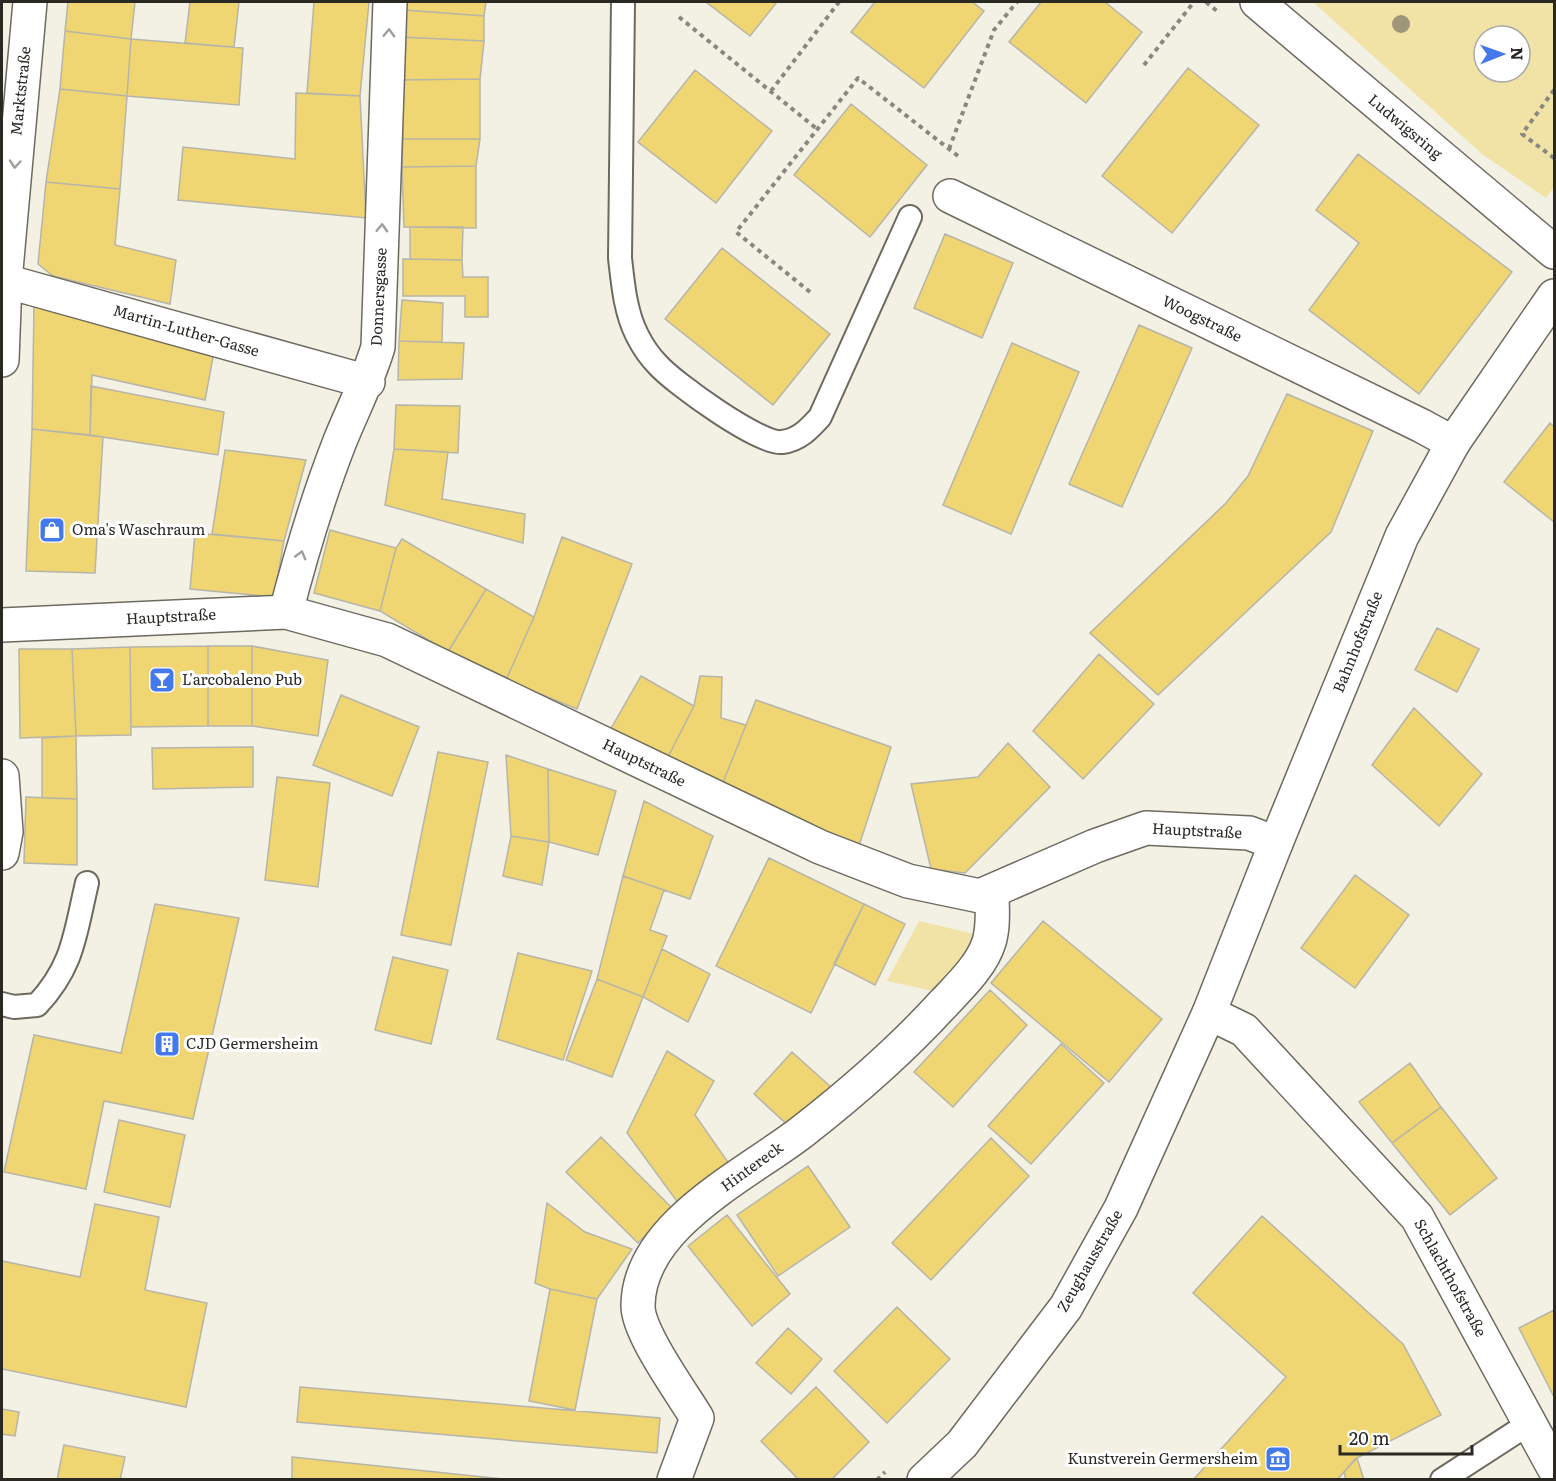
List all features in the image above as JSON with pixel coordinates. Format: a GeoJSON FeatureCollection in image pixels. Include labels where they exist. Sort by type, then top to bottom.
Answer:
{"type":"FeatureCollection","features":[{"type":"Feature","properties":{"kind":"street","name":"Marktstraße"},"geometry":{"type":"LineString","coordinates":[[2,360],[10,111],[30,2]]}},
{"type":"Feature","properties":{"kind":"street","name":"Donnersgasse"},"geometry":{"type":"LineString","coordinates":[[286,612],[308,526],[341,438],[368,381],[378,347],[390,2]]}},
{"type":"Feature","properties":{"kind":"street","name":"Ludwigsring"},"geometry":{"type":"LineString","coordinates":[[1257,2],[1554,252]]}},
{"type":"Feature","properties":{"kind":"street","name":"Woogstraße"},"geometry":{"type":"LineString","coordinates":[[950,196],[1453,443]]}},
{"type":"Feature","properties":{"kind":"street","name":"Martin-Luther-Gasse"},"geometry":{"type":"LineString","coordinates":[[5,280],[368,381]]}},
{"type":"Feature","properties":{"kind":"street","name":"Bahnhofstraße"},"geometry":{"type":"LineString","coordinates":[[1209,1013],[1402,536],[1453,443],[1554,296]]}},
{"type":"Feature","properties":{"kind":"street","name":"Hauptstraße"},"geometry":{"type":"LineString","coordinates":[[2,625],[286,612],[387,640],[820,847],[908,881],[980,896],[1095,846],[1146,828],[1249,833],[1276,843]]}},
{"type":"Feature","properties":{"kind":"street"},"geometry":{"type":"LineString","coordinates":[[2,776],[6,831],[2,854]]}},
{"type":"Feature","properties":{"kind":"street","name":"Hintereck"},"geometry":{"type":"LineString","coordinates":[[674,1479],[697,1418],[640,1320],[639,1291],[651,1259],[667,1237],[692,1210],[802,1131],[904,1047],[981,959],[989,942],[992,892]]}},
{"type":"Feature","properties":{"kind":"street","name":"Schlachthofstraße"},"geometry":{"type":"LineString","coordinates":[[1209,1013],[1244,1030],[1417,1217],[1554,1468]]}},
{"type":"Feature","properties":{"kind":"street","name":"Zeughausstraße"},"geometry":{"type":"LineString","coordinates":[[924,1479],[962,1444],[1066,1307],[1121,1208],[1209,1013]]}},
{"type":"Feature","properties":{"kind":"lane"},"geometry":{"type":"LineString","coordinates":[[623,2],[620,258],[625,298],[637,335],[658,366],[703,400],[739,426],[761,437],[781,443],[801,436],[820,417],[910,217]]}},
{"type":"Feature","properties":{"kind":"lane"},"geometry":{"type":"LineString","coordinates":[[2,1004],[14,1007],[37,1005],[53,988],[68,964],[87,883]]}},
{"type":"Feature","properties":{"kind":"lane"},"geometry":{"type":"LineString","coordinates":[[1442,1479],[1530,1423]]}},
{"type":"Feature","properties":{"kind":"path"},"geometry":{"type":"LineString","coordinates":[[771,91],[839,2]]}},
{"type":"Feature","properties":{"kind":"path"},"geometry":{"type":"LineString","coordinates":[[949,149],[994,30],[1017,2]]}},
{"type":"Feature","properties":{"kind":"path"},"geometry":{"type":"LineString","coordinates":[[1144,65],[1194,2]]}},
{"type":"Feature","properties":{"kind":"path"},"geometry":{"type":"LineString","coordinates":[[679,17],[817,129]]}},
{"type":"Feature","properties":{"kind":"path"},"geometry":{"type":"LineString","coordinates":[[810,292],[736,232],[858,78],[965,161]]}},
{"type":"Feature","properties":{"kind":"path"},"geometry":{"type":"LineString","coordinates":[[1554,90],[1522,134],[1554,158]]}},
{"type":"Feature","properties":{"kind":"shaded area"},"geometry":{"type":"Polygon","coordinates":[[[1313,2],[1554,2],[1554,187],[1546,198],[1482,154],[1313,2]]]}},
{"type":"Feature","properties":{"kind":"shaded area"},"geometry":{"type":"Polygon","coordinates":[[[919,921],[974,934],[942,993],[887,981],[919,921]]]}},
{"type":"Feature","properties":{"kind":"building"},"geometry":{"type":"Polygon","coordinates":[[[68,2],[135,2],[131,39],[65,31],[68,2]]]}},
{"type":"Feature","properties":{"kind":"building"},"geometry":{"type":"Polygon","coordinates":[[[190,2],[239,2],[234,47],[185,43],[190,2]]]}},
{"type":"Feature","properties":{"kind":"building"},"geometry":{"type":"Polygon","coordinates":[[[314,2],[369,2],[360,96],[307,93],[314,2]]]}},
{"type":"Feature","properties":{"kind":"building"},"geometry":{"type":"Polygon","coordinates":[[[406,2],[486,2],[484,16],[405,10],[406,2]]]}},
{"type":"Feature","properties":{"kind":"building"},"geometry":{"type":"Polygon","coordinates":[[[706,2],[777,2],[750,36],[706,2]]]}},
{"type":"Feature","properties":{"kind":"building"},"geometry":{"type":"Polygon","coordinates":[[[875,2],[972,2],[984,11],[924,88],[851,32],[875,2]]]}},
{"type":"Feature","properties":{"kind":"building"},"geometry":{"type":"Polygon","coordinates":[[[1041,2],[1105,2],[1142,32],[1086,103],[1009,42],[1041,2]]]}},
{"type":"Feature","properties":{"kind":"building"},"geometry":{"type":"Polygon","coordinates":[[[405,10],[484,16],[484,41],[400,37],[405,10]]]}},
{"type":"Feature","properties":{"kind":"building"},"geometry":{"type":"Polygon","coordinates":[[[65,31],[131,39],[127,96],[60,89],[65,31]]]}},
{"type":"Feature","properties":{"kind":"building"},"geometry":{"type":"Polygon","coordinates":[[[400,37],[484,41],[480,79],[399,80],[400,37]]]}},
{"type":"Feature","properties":{"kind":"building"},"geometry":{"type":"Polygon","coordinates":[[[131,39],[243,48],[239,105],[127,96],[131,39]]]}},
{"type":"Feature","properties":{"kind":"building"},"geometry":{"type":"Polygon","coordinates":[[[1188,68],[1259,125],[1172,233],[1102,176],[1188,68]]]}},
{"type":"Feature","properties":{"kind":"building"},"geometry":{"type":"Polygon","coordinates":[[[695,70],[772,131],[716,203],[638,142],[695,70]]]}},
{"type":"Feature","properties":{"kind":"building"},"geometry":{"type":"Polygon","coordinates":[[[480,79],[480,139],[403,139],[399,80],[480,79]]]}},
{"type":"Feature","properties":{"kind":"building"},"geometry":{"type":"Polygon","coordinates":[[[60,89],[127,96],[120,189],[46,182],[60,89]]]}},
{"type":"Feature","properties":{"kind":"building"},"geometry":{"type":"Polygon","coordinates":[[[296,93],[360,96],[366,218],[178,200],[183,147],[295,159],[296,93]]]}},
{"type":"Feature","properties":{"kind":"building"},"geometry":{"type":"Polygon","coordinates":[[[851,104],[927,165],[870,237],[794,175],[851,104]]]}},
{"type":"Feature","properties":{"kind":"building"},"geometry":{"type":"Polygon","coordinates":[[[403,139],[480,139],[476,166],[402,167],[403,139]]]}},
{"type":"Feature","properties":{"kind":"building"},"geometry":{"type":"Polygon","coordinates":[[[1358,154],[1512,272],[1419,394],[1309,310],[1359,243],[1316,210],[1358,154]]]}},
{"type":"Feature","properties":{"kind":"building"},"geometry":{"type":"Polygon","coordinates":[[[476,166],[476,228],[404,227],[402,167],[476,166]]]}},
{"type":"Feature","properties":{"kind":"building"},"geometry":{"type":"Polygon","coordinates":[[[46,182],[120,189],[115,245],[176,260],[170,304],[53,276],[38,264],[46,182]]]}},
{"type":"Feature","properties":{"kind":"building"},"geometry":{"type":"Polygon","coordinates":[[[410,227],[463,227],[462,260],[410,259],[410,227]]]}},
{"type":"Feature","properties":{"kind":"building"},"geometry":{"type":"Polygon","coordinates":[[[945,234],[1013,263],[982,338],[914,308],[945,234]]]}},
{"type":"Feature","properties":{"kind":"building"},"geometry":{"type":"Polygon","coordinates":[[[722,248],[830,334],[773,405],[665,319],[722,248]]]}},
{"type":"Feature","properties":{"kind":"building"},"geometry":{"type":"Polygon","coordinates":[[[403,259],[462,260],[463,277],[488,277],[488,317],[465,317],[465,296],[403,296],[403,259]]]}},
{"type":"Feature","properties":{"kind":"building"},"geometry":{"type":"Polygon","coordinates":[[[402,300],[443,303],[442,342],[399,341],[402,300]]]}},
{"type":"Feature","properties":{"kind":"building"},"geometry":{"type":"Polygon","coordinates":[[[34,306],[214,352],[205,400],[92,375],[90,435],[32,429],[34,306]]]}},
{"type":"Feature","properties":{"kind":"building"},"geometry":{"type":"Polygon","coordinates":[[[1139,325],[1192,348],[1122,507],[1069,484],[1139,325]]]}},
{"type":"Feature","properties":{"kind":"building"},"geometry":{"type":"Polygon","coordinates":[[[399,341],[464,343],[462,379],[398,380],[399,341]]]}},
{"type":"Feature","properties":{"kind":"building"},"geometry":{"type":"Polygon","coordinates":[[[1012,343],[1079,372],[1011,534],[943,505],[1012,343]]]}},
{"type":"Feature","properties":{"kind":"building"},"geometry":{"type":"Polygon","coordinates":[[[91,386],[224,412],[218,455],[90,435],[91,386]]]}},
{"type":"Feature","properties":{"kind":"building"},"geometry":{"type":"Polygon","coordinates":[[[1287,394],[1373,431],[1331,532],[1158,695],[1090,633],[1226,503],[1248,476],[1287,394]]]}},
{"type":"Feature","properties":{"kind":"building"},"geometry":{"type":"Polygon","coordinates":[[[396,405],[460,406],[458,453],[394,449],[396,405]]]}},
{"type":"Feature","properties":{"kind":"building"},"geometry":{"type":"Polygon","coordinates":[[[1550,423],[1554,427],[1554,522],[1504,482],[1550,423]]]}},
{"type":"Feature","properties":{"kind":"building"},"geometry":{"type":"Polygon","coordinates":[[[32,429],[103,437],[95,573],[26,571],[32,429]]]}},
{"type":"Feature","properties":{"kind":"building"},"geometry":{"type":"Polygon","coordinates":[[[394,449],[448,452],[442,499],[525,514],[523,543],[385,505],[394,449]]]}},
{"type":"Feature","properties":{"kind":"building"},"geometry":{"type":"Polygon","coordinates":[[[225,450],[306,460],[284,541],[212,534],[225,450]]]}},
{"type":"Feature","properties":{"kind":"building"},"geometry":{"type":"Polygon","coordinates":[[[330,530],[396,548],[380,611],[314,593],[330,530]]]}},
{"type":"Feature","properties":{"kind":"building"},"geometry":{"type":"Polygon","coordinates":[[[195,533],[284,541],[274,597],[190,589],[195,533]]]}},
{"type":"Feature","properties":{"kind":"building"},"geometry":{"type":"Polygon","coordinates":[[[562,537],[632,564],[577,709],[506,680],[534,617],[562,537]]]}},
{"type":"Feature","properties":{"kind":"building"},"geometry":{"type":"Polygon","coordinates":[[[402,539],[486,589],[448,652],[380,611],[396,548],[402,539]]]}},
{"type":"Feature","properties":{"kind":"building"},"geometry":{"type":"Polygon","coordinates":[[[486,589],[534,617],[506,680],[448,652],[486,589]]]}},
{"type":"Feature","properties":{"kind":"building"},"geometry":{"type":"Polygon","coordinates":[[[1437,628],[1479,649],[1457,692],[1415,670],[1437,628]]]}},
{"type":"Feature","properties":{"kind":"building"},"geometry":{"type":"Polygon","coordinates":[[[208,646],[252,646],[252,726],[208,726],[208,646]]]}},
{"type":"Feature","properties":{"kind":"building"},"geometry":{"type":"Polygon","coordinates":[[[208,646],[208,726],[131,727],[130,647],[208,646]]]}},
{"type":"Feature","properties":{"kind":"building"},"geometry":{"type":"Polygon","coordinates":[[[252,646],[328,660],[318,736],[252,726],[252,646]]]}},
{"type":"Feature","properties":{"kind":"building"},"geometry":{"type":"Polygon","coordinates":[[[130,647],[131,735],[76,736],[72,649],[130,647]]]}},
{"type":"Feature","properties":{"kind":"building"},"geometry":{"type":"Polygon","coordinates":[[[19,649],[72,649],[76,736],[20,738],[19,649]]]}},
{"type":"Feature","properties":{"kind":"building"},"geometry":{"type":"Polygon","coordinates":[[[1099,654],[1154,704],[1083,779],[1033,731],[1099,654]]]}},
{"type":"Feature","properties":{"kind":"building"},"geometry":{"type":"Polygon","coordinates":[[[641,676],[694,706],[666,761],[609,732],[641,676]]]}},
{"type":"Feature","properties":{"kind":"building"},"geometry":{"type":"Polygon","coordinates":[[[700,676],[722,677],[721,718],[746,725],[720,790],[666,761],[694,706],[700,676]]]}},
{"type":"Feature","properties":{"kind":"building"},"geometry":{"type":"Polygon","coordinates":[[[341,695],[419,727],[392,796],[313,765],[341,695]]]}},
{"type":"Feature","properties":{"kind":"building"},"geometry":{"type":"Polygon","coordinates":[[[756,700],[891,747],[858,849],[720,790],[756,700]]]}},
{"type":"Feature","properties":{"kind":"building"},"geometry":{"type":"Polygon","coordinates":[[[1414,708],[1482,774],[1439,826],[1372,765],[1414,708]]]}},
{"type":"Feature","properties":{"kind":"building"},"geometry":{"type":"Polygon","coordinates":[[[76,736],[77,799],[42,798],[42,738],[76,736]]]}},
{"type":"Feature","properties":{"kind":"building"},"geometry":{"type":"Polygon","coordinates":[[[1008,743],[1050,787],[965,873],[931,869],[911,784],[978,777],[1008,743]]]}},
{"type":"Feature","properties":{"kind":"building"},"geometry":{"type":"Polygon","coordinates":[[[253,747],[253,787],[153,789],[152,748],[253,747]]]}},
{"type":"Feature","properties":{"kind":"building"},"geometry":{"type":"Polygon","coordinates":[[[438,752],[488,762],[451,945],[401,935],[438,752]]]}},
{"type":"Feature","properties":{"kind":"building"},"geometry":{"type":"Polygon","coordinates":[[[506,755],[548,769],[549,842],[511,836],[506,755]]]}},
{"type":"Feature","properties":{"kind":"building"},"geometry":{"type":"Polygon","coordinates":[[[548,769],[616,791],[598,855],[549,842],[548,769]]]}},
{"type":"Feature","properties":{"kind":"building"},"geometry":{"type":"Polygon","coordinates":[[[277,777],[330,783],[318,887],[265,880],[277,777]]]}},
{"type":"Feature","properties":{"kind":"building"},"geometry":{"type":"Polygon","coordinates":[[[26,797],[77,799],[77,865],[24,863],[26,797]]]}},
{"type":"Feature","properties":{"kind":"building"},"geometry":{"type":"Polygon","coordinates":[[[644,801],[713,836],[690,899],[623,876],[644,801]]]}},
{"type":"Feature","properties":{"kind":"building"},"geometry":{"type":"Polygon","coordinates":[[[511,836],[549,842],[542,885],[503,876],[511,836]]]}},
{"type":"Feature","properties":{"kind":"building"},"geometry":{"type":"Polygon","coordinates":[[[769,858],[864,904],[811,1013],[716,966],[769,858]]]}},
{"type":"Feature","properties":{"kind":"building"},"geometry":{"type":"Polygon","coordinates":[[[1355,875],[1409,915],[1355,988],[1301,948],[1355,875]]]}},
{"type":"Feature","properties":{"kind":"building"},"geometry":{"type":"Polygon","coordinates":[[[623,876],[664,890],[650,930],[667,936],[643,997],[597,979],[623,876]]]}},
{"type":"Feature","properties":{"kind":"building","name":"CJD Germersheim"},"geometry":{"type":"Polygon","coordinates":[[[155,904],[239,918],[193,1119],[104,1101],[86,1189],[4,1172],[34,1035],[121,1053],[155,904]]]}},
{"type":"Feature","properties":{"kind":"building"},"geometry":{"type":"Polygon","coordinates":[[[864,904],[905,924],[875,985],[834,964],[864,904]]]}},
{"type":"Feature","properties":{"kind":"building"},"geometry":{"type":"Polygon","coordinates":[[[1043,921],[1162,1019],[1109,1082],[991,983],[1043,921]]]}},
{"type":"Feature","properties":{"kind":"building"},"geometry":{"type":"Polygon","coordinates":[[[662,949],[710,974],[688,1022],[643,997],[662,949]]]}},
{"type":"Feature","properties":{"kind":"building"},"geometry":{"type":"Polygon","coordinates":[[[518,953],[592,971],[563,1060],[497,1039],[518,953]]]}},
{"type":"Feature","properties":{"kind":"building"},"geometry":{"type":"Polygon","coordinates":[[[393,957],[448,970],[431,1044],[375,1030],[393,957]]]}},
{"type":"Feature","properties":{"kind":"building"},"geometry":{"type":"Polygon","coordinates":[[[597,979],[643,997],[612,1077],[566,1060],[597,979]]]}},
{"type":"Feature","properties":{"kind":"building"},"geometry":{"type":"Polygon","coordinates":[[[990,990],[1027,1025],[953,1107],[914,1072],[990,990]]]}},
{"type":"Feature","properties":{"kind":"building"},"geometry":{"type":"Polygon","coordinates":[[[1061,1044],[1104,1083],[1031,1164],[988,1126],[1061,1044]]]}},
{"type":"Feature","properties":{"kind":"building"},"geometry":{"type":"Polygon","coordinates":[[[667,1051],[714,1081],[695,1115],[730,1165],[681,1207],[627,1133],[667,1051]]]}},
{"type":"Feature","properties":{"kind":"building"},"geometry":{"type":"Polygon","coordinates":[[[792,1052],[832,1088],[793,1130],[754,1094],[792,1052]]]}},
{"type":"Feature","properties":{"kind":"building"},"geometry":{"type":"Polygon","coordinates":[[[1410,1063],[1441,1107],[1392,1143],[1359,1102],[1410,1063]]]}},
{"type":"Feature","properties":{"kind":"building"},"geometry":{"type":"Polygon","coordinates":[[[1441,1107],[1497,1178],[1450,1215],[1392,1143],[1441,1107]]]}},
{"type":"Feature","properties":{"kind":"building"},"geometry":{"type":"Polygon","coordinates":[[[119,1120],[185,1135],[170,1207],[104,1192],[119,1120]]]}},
{"type":"Feature","properties":{"kind":"building"},"geometry":{"type":"Polygon","coordinates":[[[601,1137],[672,1208],[638,1243],[566,1172],[601,1137]]]}},
{"type":"Feature","properties":{"kind":"building"},"geometry":{"type":"Polygon","coordinates":[[[991,1138],[1029,1176],[931,1280],[892,1243],[991,1138]]]}},
{"type":"Feature","properties":{"kind":"building"},"geometry":{"type":"Polygon","coordinates":[[[808,1166],[850,1227],[778,1276],[737,1215],[808,1166]]]}},
{"type":"Feature","properties":{"kind":"building"},"geometry":{"type":"Polygon","coordinates":[[[547,1203],[585,1232],[632,1249],[597,1299],[550,1289],[535,1283],[547,1203]]]}},
{"type":"Feature","properties":{"kind":"building"},"geometry":{"type":"Polygon","coordinates":[[[95,1204],[159,1217],[145,1290],[207,1303],[186,1407],[2,1369],[2,1261],[80,1277],[95,1204]]]}},
{"type":"Feature","properties":{"kind":"building"},"geometry":{"type":"Polygon","coordinates":[[[727,1215],[790,1294],[752,1326],[688,1246],[727,1215]]]}},
{"type":"Feature","properties":{"kind":"building"},"geometry":{"type":"Polygon","coordinates":[[[1262,1216],[1403,1344],[1441,1415],[1355,1459],[1337,1480],[1193,1480],[1286,1377],[1193,1293],[1262,1216]]]}},
{"type":"Feature","properties":{"kind":"building"},"geometry":{"type":"Polygon","coordinates":[[[550,1289],[597,1299],[575,1410],[529,1401],[550,1289]]]}},
{"type":"Feature","properties":{"kind":"building"},"geometry":{"type":"Polygon","coordinates":[[[897,1307],[950,1359],[887,1423],[834,1371],[897,1307]]]}},
{"type":"Feature","properties":{"kind":"building"},"geometry":{"type":"Polygon","coordinates":[[[1554,1310],[1554,1395],[1553,1395],[1519,1328],[1554,1310]]]}},
{"type":"Feature","properties":{"kind":"building"},"geometry":{"type":"Polygon","coordinates":[[[788,1328],[822,1359],[791,1394],[756,1363],[788,1328]]]}},
{"type":"Feature","properties":{"kind":"building"},"geometry":{"type":"Polygon","coordinates":[[[300,1387],[660,1418],[657,1453],[297,1422],[300,1387]]]}},
{"type":"Feature","properties":{"kind":"building"},"geometry":{"type":"Polygon","coordinates":[[[816,1387],[869,1442],[831,1480],[799,1480],[761,1441],[816,1387]]]}},
{"type":"Feature","properties":{"kind":"building"},"geometry":{"type":"Polygon","coordinates":[[[2,1409],[19,1412],[15,1436],[2,1434],[2,1409]]]}},
{"type":"Feature","properties":{"kind":"building"},"geometry":{"type":"Polygon","coordinates":[[[64,1445],[125,1457],[120,1480],[57,1480],[64,1445]]]}},
{"type":"Feature","properties":{"kind":"building"},"geometry":{"type":"Polygon","coordinates":[[[292,1457],[513,1480],[292,1480],[292,1457]]]}},
{"type":"Feature","properties":{"kind":"building"},"geometry":{"type":"Polygon","coordinates":[[[1357,1458],[1364,1480],[1346,1480],[1344,1472],[1357,1458]]]}},
{"type":"Feature","properties":{"kind":"place","name":"Oma's Waschraum"},"geometry":{"type":"Point","coordinates":[52,530]}},
{"type":"Feature","properties":{"kind":"place","name":"L'arcobaleno Pub"},"geometry":{"type":"Point","coordinates":[162,680]}},
{"type":"Feature","properties":{"kind":"place","name":"CJD Germersheim"},"geometry":{"type":"Point","coordinates":[167,1044]}},
{"type":"Feature","properties":{"kind":"place","name":"Kunstverein Germersheim"},"geometry":{"type":"Point","coordinates":[1278,1459]}}]}
